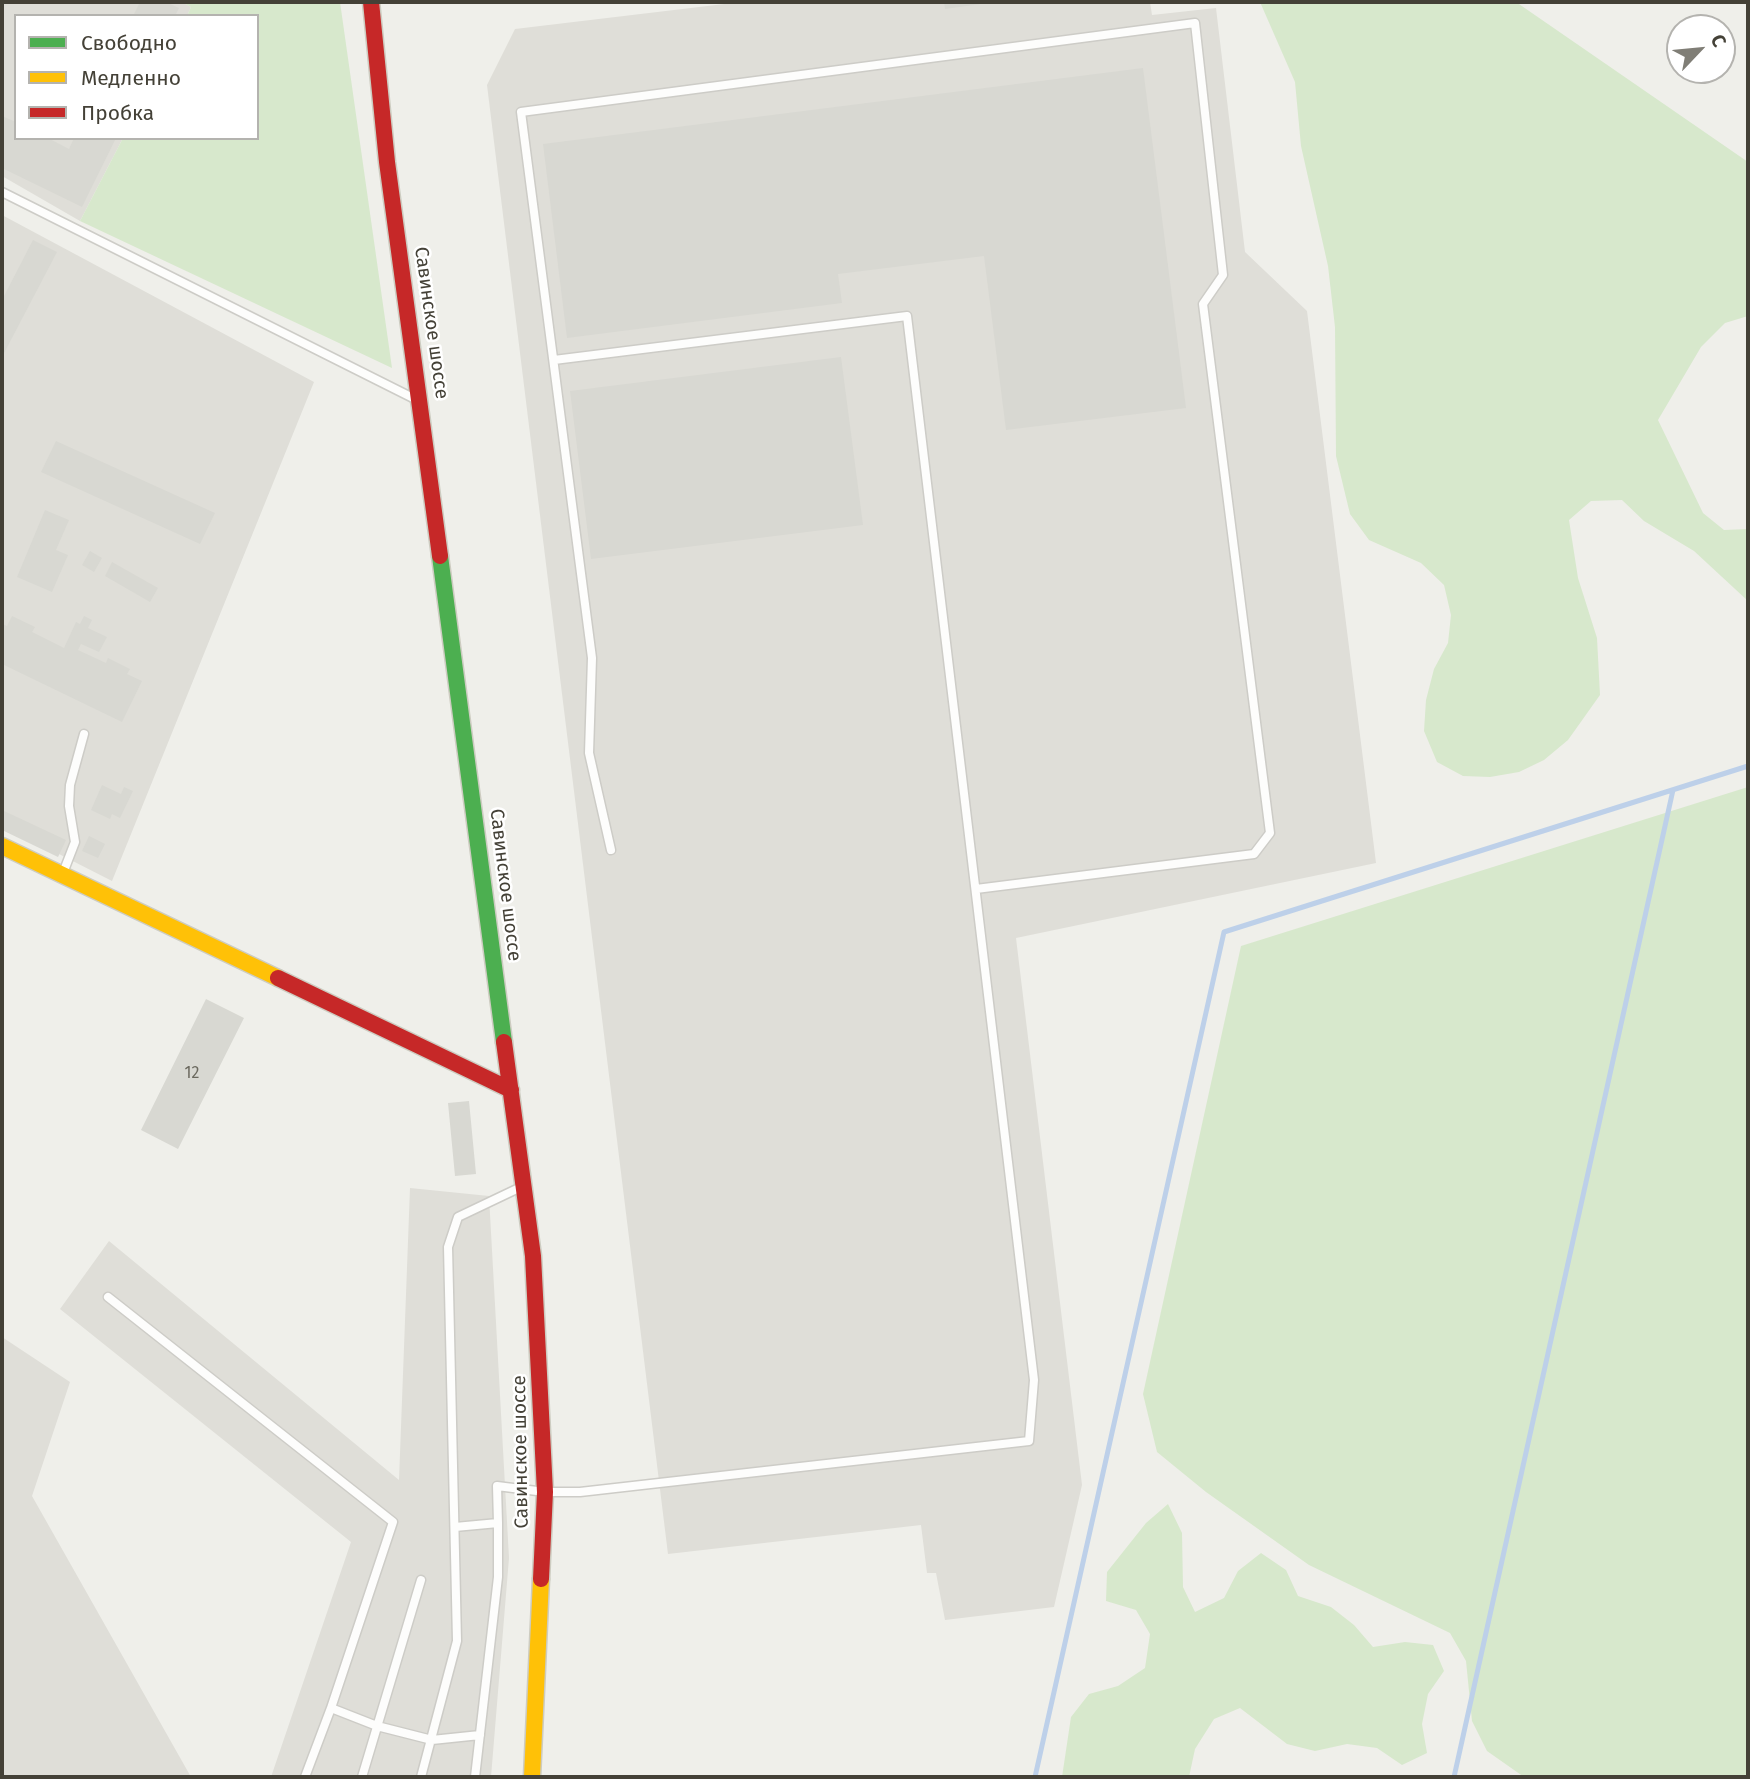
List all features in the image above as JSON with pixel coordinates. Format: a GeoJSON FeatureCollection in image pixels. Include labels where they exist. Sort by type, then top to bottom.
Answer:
{"type":"FeatureCollection","features":[{"type":"Feature","properties":{"kind":"street","name":"Савинское шоссе"},"geometry":{"type":"LineString","coordinates":[[371,2],[387,162],[533,1256],[545,1492],[532,1777]]}},
{"type":"Feature","properties":{"kind":"street"},"geometry":{"type":"LineString","coordinates":[[2,846],[511,1090]]}},
{"type":"Feature","properties":{"kind":"lane"},"geometry":{"type":"LineString","coordinates":[[611,850],[589,753],[592,658],[521,112],[1195,23],[1223,275],[1203,304],[1270,833],[1254,854],[976,889]]}},
{"type":"Feature","properties":{"kind":"lane"},"geometry":{"type":"LineString","coordinates":[[3,194],[421,402]]}},
{"type":"Feature","properties":{"kind":"lane"},"geometry":{"type":"LineString","coordinates":[[475,1777],[498,1577],[497,1486],[545,1492],[580,1492],[1029,1441],[1034,1380],[907,316],[554,360]]}},
{"type":"Feature","properties":{"kind":"lane"},"geometry":{"type":"LineString","coordinates":[[62,875],[75,842],[69,806],[70,785],[84,734]]}},
{"type":"Feature","properties":{"kind":"lane"},"geometry":{"type":"LineString","coordinates":[[421,1777],[457,1641],[448,1247],[458,1217],[523,1185]]}},
{"type":"Feature","properties":{"kind":"lane"},"geometry":{"type":"LineString","coordinates":[[108,1297],[393,1522],[306,1777]]}},
{"type":"Feature","properties":{"kind":"lane"},"geometry":{"type":"LineString","coordinates":[[455,1527],[498,1523]]}},
{"type":"Feature","properties":{"kind":"lane"},"geometry":{"type":"LineString","coordinates":[[362,1777],[421,1580]]}},
{"type":"Feature","properties":{"kind":"lane"},"geometry":{"type":"LineString","coordinates":[[331,1707],[377,1726],[432,1740],[480,1735]]}},
{"type":"Feature","properties":{"kind":"shaded area"},"geometry":{"type":"Polygon","coordinates":[[[2,2],[182,2],[191,7],[188,14],[14,14],[14,140],[122,140],[80,221],[2,176],[2,2]]]}},
{"type":"Feature","properties":{"kind":"shaded area"},"geometry":{"type":"Polygon","coordinates":[[[741,2],[1150,2],[1152,15],[1216,8],[1245,252],[1307,311],[1376,863],[1016,938],[1082,1485],[1054,1607],[945,1620],[936,1573],[927,1573],[921,1525],[668,1554],[487,85],[515,29],[741,2]]]}},
{"type":"Feature","properties":{"kind":"shaded area"},"geometry":{"type":"Polygon","coordinates":[[[2,215],[314,382],[112,881],[2,825],[2,215]]]}},
{"type":"Feature","properties":{"kind":"shaded area"},"geometry":{"type":"Polygon","coordinates":[[[410,1188],[489,1196],[509,1558],[491,1777],[271,1777],[351,1542],[60,1309],[109,1241],[399,1480],[410,1188]]]}},
{"type":"Feature","properties":{"kind":"shaded area"},"geometry":{"type":"Polygon","coordinates":[[[2,1337],[70,1382],[32,1496],[191,1777],[2,1777],[2,1337]]]}},
{"type":"Feature","properties":{"kind":"green space"},"geometry":{"type":"Polygon","coordinates":[[[182,2],[340,2],[392,368],[80,221],[122,140],[259,140],[259,14],[188,14],[191,7],[182,2]]]}},
{"type":"Feature","properties":{"kind":"green space"},"geometry":{"type":"Polygon","coordinates":[[[1260,2],[1516,2],[1748,162],[1748,316],[1725,323],[1701,347],[1658,420],[1703,513],[1724,530],[1748,529],[1748,601],[1694,551],[1644,521],[1622,500],[1591,501],[1569,520],[1578,578],[1597,638],[1600,695],[1568,740],[1544,760],[1519,772],[1490,777],[1463,776],[1437,762],[1424,731],[1426,700],[1434,669],[1448,643],[1451,615],[1444,585],[1421,563],[1369,540],[1350,514],[1336,456],[1335,327],[1328,266],[1301,146],[1295,82],[1260,2]]]}},
{"type":"Feature","properties":{"kind":"green space"},"geometry":{"type":"Polygon","coordinates":[[[1748,787],[1748,1777],[1524,1777],[1487,1751],[1472,1721],[1466,1661],[1450,1633],[1309,1565],[1206,1492],[1157,1452],[1143,1394],[1241,946],[1748,787]]]}},
{"type":"Feature","properties":{"kind":"green space"},"geometry":{"type":"Polygon","coordinates":[[[1168,1504],[1182,1533],[1183,1587],[1195,1612],[1224,1598],[1238,1571],[1261,1553],[1286,1570],[1298,1596],[1331,1607],[1354,1625],[1373,1647],[1405,1642],[1433,1645],[1444,1671],[1428,1694],[1422,1724],[1427,1753],[1402,1765],[1377,1748],[1347,1744],[1315,1751],[1287,1744],[1240,1708],[1214,1719],[1195,1749],[1189,1777],[1062,1777],[1071,1717],[1089,1694],[1118,1686],[1145,1668],[1150,1634],[1136,1610],[1106,1601],[1107,1572],[1146,1523],[1168,1504]]]}},
{"type":"Feature","properties":{"kind":"building"},"geometry":{"type":"Polygon","coordinates":[[[140,2],[166,2],[179,8],[176,14],[134,14],[140,2]]]}},
{"type":"Feature","properties":{"kind":"building"},"geometry":{"type":"Polygon","coordinates":[[[944,2],[988,2],[988,3],[945,9],[944,2]]]}},
{"type":"Feature","properties":{"kind":"building"},"geometry":{"type":"Polygon","coordinates":[[[1143,68],[1186,408],[1006,430],[984,256],[838,274],[842,303],[567,338],[543,144],[1143,68]]]}},
{"type":"Feature","properties":{"kind":"building"},"geometry":{"type":"Polygon","coordinates":[[[2,116],[14,121],[14,140],[52,140],[69,149],[73,140],[115,140],[82,207],[2,168],[2,116]]]}},
{"type":"Feature","properties":{"kind":"building"},"geometry":{"type":"Polygon","coordinates":[[[33,240],[57,252],[2,357],[2,300],[33,240]]]}},
{"type":"Feature","properties":{"kind":"building"},"geometry":{"type":"Polygon","coordinates":[[[841,357],[863,525],[591,559],[570,391],[841,357]]]}},
{"type":"Feature","properties":{"kind":"building"},"geometry":{"type":"Polygon","coordinates":[[[56,441],[215,513],[200,544],[41,472],[56,441]]]}},
{"type":"Feature","properties":{"kind":"building"},"geometry":{"type":"Polygon","coordinates":[[[45,510],[69,520],[56,550],[68,555],[52,592],[17,577],[45,510]]]}},
{"type":"Feature","properties":{"kind":"building"},"geometry":{"type":"Polygon","coordinates":[[[90,551],[102,558],[94,572],[82,565],[90,551]]]}},
{"type":"Feature","properties":{"kind":"building"},"geometry":{"type":"Polygon","coordinates":[[[112,562],[158,588],[150,602],[105,576],[112,562]]]}},
{"type":"Feature","properties":{"kind":"building"},"geometry":{"type":"Polygon","coordinates":[[[12,616],[35,627],[32,632],[64,648],[76,622],[80,624],[84,616],[92,620],[88,628],[107,637],[99,652],[81,644],[78,650],[106,663],[108,658],[130,669],[127,674],[142,681],[122,722],[2,664],[2,624],[7,626],[12,616]]]}},
{"type":"Feature","properties":{"kind":"building"},"geometry":{"type":"Polygon","coordinates":[[[102,785],[121,794],[124,787],[133,791],[120,818],[112,814],[110,819],[91,810],[102,785]]]}},
{"type":"Feature","properties":{"kind":"building"},"geometry":{"type":"Polygon","coordinates":[[[2,810],[66,840],[58,857],[2,830],[2,810]]]}},
{"type":"Feature","properties":{"kind":"building"},"geometry":{"type":"Polygon","coordinates":[[[89,836],[105,844],[98,858],[82,851],[89,836]]]}},
{"type":"Feature","properties":{"kind":"building"},"geometry":{"type":"Polygon","coordinates":[[[206,999],[244,1018],[178,1149],[141,1130],[206,999]]]}},
{"type":"Feature","properties":{"kind":"building"},"geometry":{"type":"Polygon","coordinates":[[[469,1101],[476,1174],[455,1176],[448,1103],[469,1101]]]}},
{"type":"Feature","properties":{"kind":"waterway"},"geometry":{"type":"LineString","coordinates":[[1035,1777],[1224,932],[1748,766]]}},
{"type":"Feature","properties":{"kind":"waterway"},"geometry":{"type":"LineString","coordinates":[[1454,1777],[1673,790]]}},
{"type":"Feature","properties":{"kind":"traffic: fast"},"geometry":{"type":"LineString","coordinates":[[440,556],[504,1042]]}},
{"type":"Feature","properties":{"kind":"traffic: slow"},"geometry":{"type":"LineString","coordinates":[[2,846],[278,978]]}},
{"type":"Feature","properties":{"kind":"traffic: slow"},"geometry":{"type":"LineString","coordinates":[[532,1777],[541,1579]]}},
{"type":"Feature","properties":{"kind":"traffic: jam"},"geometry":{"type":"LineString","coordinates":[[371,2],[387,162],[440,556]]}},
{"type":"Feature","properties":{"kind":"traffic: jam"},"geometry":{"type":"LineString","coordinates":[[278,978],[511,1090]]}},
{"type":"Feature","properties":{"kind":"traffic: jam"},"geometry":{"type":"LineString","coordinates":[[504,1042],[533,1256],[545,1492],[541,1579]]}}]}
